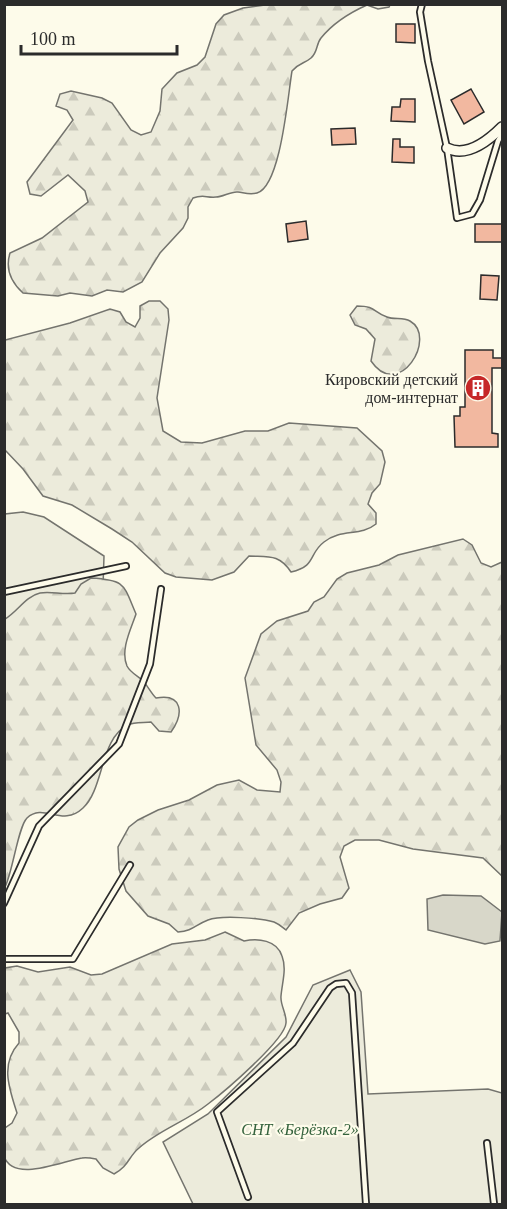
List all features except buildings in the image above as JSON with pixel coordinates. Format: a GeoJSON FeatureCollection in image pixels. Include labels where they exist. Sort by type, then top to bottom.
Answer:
{"type":"FeatureCollection","features":[{"type":"Feature","properties":{"kind":"street"},"geometry":{"type":"LineString","coordinates":[[447,148],[455,152],[465,151],[493,136],[502,127]]}},
{"type":"Feature","properties":{"kind":"lane"},"geometry":{"type":"LineString","coordinates":[[422,4],[420,12],[428,61],[447,148],[457,218],[472,214],[480,200],[502,134]]}},
{"type":"Feature","properties":{"kind":"lane"},"geometry":{"type":"LineString","coordinates":[[4,592],[126,566]]}},
{"type":"Feature","properties":{"kind":"lane"},"geometry":{"type":"LineString","coordinates":[[4,903],[39,826],[119,744],[150,664],[162,589]]}},
{"type":"Feature","properties":{"kind":"lane"},"geometry":{"type":"LineString","coordinates":[[4,959],[73,959],[130,865]]}},
{"type":"Feature","properties":{"kind":"lane"},"geometry":{"type":"LineString","coordinates":[[248,1197],[217,1112],[293,1043],[330,988],[336,984],[346,983],[352,993],[366,1204]]}},
{"type":"Feature","properties":{"kind":"lane"},"geometry":{"type":"LineString","coordinates":[[487,1143],[494,1204]]}},
{"type":"Feature","properties":{"kind":"green space"},"geometry":{"type":"Polygon","coordinates":[[[265,5],[367,5],[331,27],[319,40],[313,56],[292,71],[278,157],[265,187],[254,194],[235,192],[219,197],[193,198],[188,207],[188,218],[183,228],[160,253],[142,282],[123,292],[107,290],[92,296],[70,293],[58,296],[23,293],[10,275],[8,264],[10,253],[42,238],[88,202],[85,191],[68,175],[41,196],[30,194],[27,182],[73,120],[67,110],[56,106],[60,94],[71,91],[102,98],[112,103],[131,130],[141,135],[151,132],[160,111],[162,89],[177,73],[197,65],[205,57],[216,24],[224,15],[243,8],[265,5]]]}},
{"type":"Feature","properties":{"kind":"green space"},"geometry":{"type":"Polygon","coordinates":[[[367,5],[390,5],[378,9],[367,5]]]}},
{"type":"Feature","properties":{"kind":"green space"},"geometry":{"type":"Polygon","coordinates":[[[149,301],[160,301],[168,309],[169,320],[157,398],[163,431],[181,442],[202,443],[245,431],[268,431],[289,423],[357,428],[382,451],[385,462],[380,484],[372,493],[368,504],[376,513],[376,524],[364,530],[331,538],[319,546],[309,563],[291,572],[278,559],[249,556],[234,572],[212,580],[176,577],[165,573],[132,542],[112,529],[72,505],[43,496],[5,450],[5,340],[70,323],[110,309],[120,312],[126,322],[135,327],[140,318],[140,306],[149,301]]]}},
{"type":"Feature","properties":{"kind":"green space"},"geometry":{"type":"Polygon","coordinates":[[[357,306],[371,308],[390,318],[410,321],[418,329],[420,340],[417,351],[412,362],[403,371],[393,374],[382,372],[371,361],[375,339],[366,329],[355,325],[350,315],[357,306]]]}},
{"type":"Feature","properties":{"kind":"green space"},"geometry":{"type":"Polygon","coordinates":[[[23,512],[44,517],[104,556],[103,587],[5,634],[5,514],[23,512]]]}},
{"type":"Feature","properties":{"kind":"green space"},"geometry":{"type":"Polygon","coordinates":[[[463,539],[472,545],[481,563],[491,567],[502,562],[502,876],[483,858],[413,849],[379,840],[355,840],[344,846],[340,857],[349,888],[342,898],[299,913],[286,930],[268,921],[231,917],[214,918],[191,929],[178,932],[169,924],[148,916],[126,891],[119,869],[118,847],[129,827],[158,810],[189,800],[217,785],[239,780],[257,790],[280,792],[281,782],[277,770],[256,745],[245,678],[261,634],[277,621],[308,611],[314,602],[324,597],[337,579],[347,573],[379,565],[398,555],[463,539]]]}},
{"type":"Feature","properties":{"kind":"green space"},"geometry":{"type":"Polygon","coordinates":[[[91,578],[117,582],[125,590],[136,614],[125,646],[127,666],[156,698],[165,697],[176,702],[178,718],[171,732],[159,731],[151,722],[130,724],[119,732],[107,752],[90,800],[75,814],[61,816],[40,812],[27,818],[21,830],[5,887],[5,619],[35,595],[75,593],[81,584],[91,578]]]}},
{"type":"Feature","properties":{"kind":"green space"},"geometry":{"type":"Polygon","coordinates":[[[225,932],[244,941],[261,940],[271,943],[276,946],[282,956],[284,971],[281,999],[286,1023],[276,1041],[265,1053],[208,1104],[135,1151],[123,1168],[114,1174],[103,1168],[96,1159],[89,1158],[28,1169],[9,1164],[3,1153],[5,1128],[12,1123],[17,1113],[9,1085],[8,1068],[13,1051],[19,1043],[19,1032],[8,1013],[5,1014],[5,968],[17,966],[38,972],[70,967],[91,975],[102,974],[172,944],[205,940],[225,932]]]}},
{"type":"Feature","properties":{"kind":"green space","name":"СНТ «Берёзка-2»"},"geometry":{"type":"Polygon","coordinates":[[[350,970],[361,992],[368,1094],[488,1089],[502,1093],[502,1204],[193,1204],[163,1142],[208,1114],[286,1037],[313,985],[350,970]]]}},
{"type":"Feature","properties":{"kind":"shaded area"},"geometry":{"type":"Polygon","coordinates":[[[443,895],[481,896],[502,912],[500,941],[485,944],[428,930],[427,899],[443,895]]]}},
{"type":"Feature","properties":{"kind":"place","name":"Кировский детский дом-интернат"},"geometry":{"type":"Point","coordinates":[478,388]}}]}
